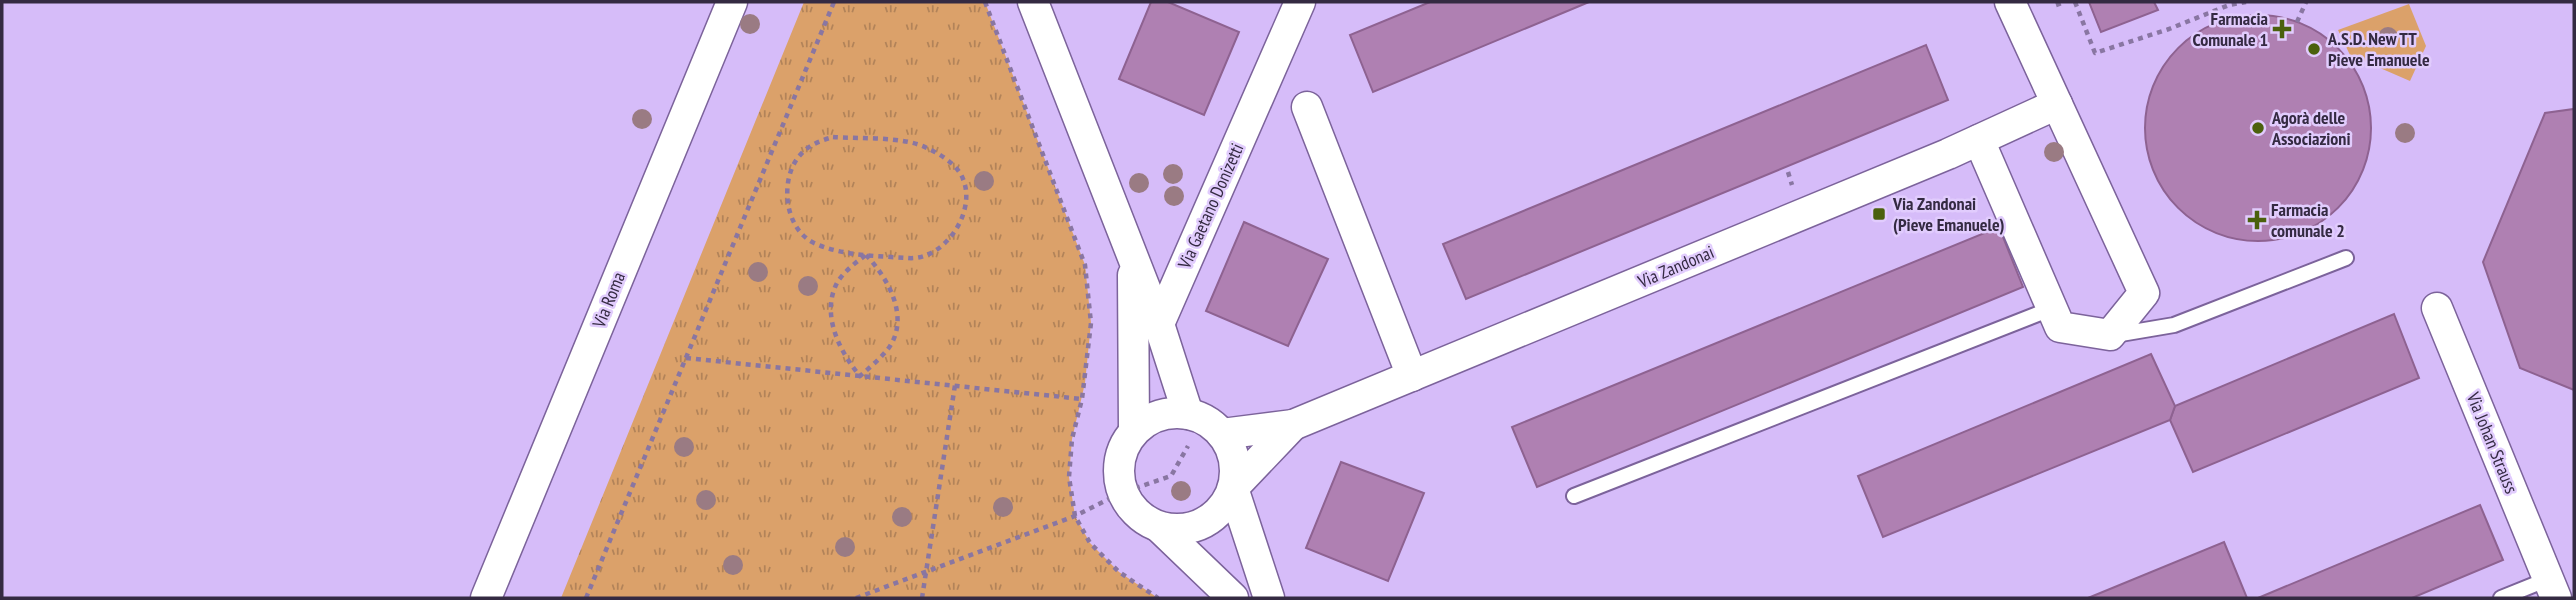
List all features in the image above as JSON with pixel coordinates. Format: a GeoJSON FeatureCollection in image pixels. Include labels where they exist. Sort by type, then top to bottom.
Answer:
{"type":"FeatureCollection","features":[{"type":"Feature","properties":{"kind":"street","name":"Via Roma"},"geometry":{"type":"LineString","coordinates":[[486,598],[732,2]]}},
{"type":"Feature","properties":{"kind":"street"},"geometry":{"type":"LineString","coordinates":[[1033,2],[1133,261],[1202,429]]}},
{"type":"Feature","properties":{"kind":"street","name":"Via Gaetano Donizetti"},"geometry":{"type":"LineString","coordinates":[[1158,324],[1300,2]]}},
{"type":"Feature","properties":{"kind":"street"},"geometry":{"type":"LineString","coordinates":[[1979,140],[2060,327],[2110,335],[2144,293],[2010,2]]}},
{"type":"Feature","properties":{"kind":"street","name":"Via Zandonai"},"geometry":{"type":"LineString","coordinates":[[1293,425],[1979,140],[2057,104]]}},
{"type":"Feature","properties":{"kind":"street"},"geometry":{"type":"LineString","coordinates":[[1307,107],[1412,376]]}},
{"type":"Feature","properties":{"kind":"street"},"geometry":{"type":"LineString","coordinates":[[1133,261],[1134,431]]}},
{"type":"Feature","properties":{"kind":"street","name":"Via Johan Strauss"},"geometry":{"type":"LineString","coordinates":[[2437,308],[2552,589]]}},
{"type":"Feature","properties":{"kind":"street"},"geometry":{"type":"LineString","coordinates":[[1269,598],[1233,488],[1235,469],[1231,450],[1202,429],[1168,413],[1150,420],[1134,431],[1123,447],[1118,467],[1121,493],[1142,519],[1159,527],[1177,530],[1196,527],[1212,518],[1225,505],[1233,488],[1293,425]]}},
{"type":"Feature","properties":{"kind":"street"},"geometry":{"type":"LineString","coordinates":[[1202,429],[1293,425]]}},
{"type":"Feature","properties":{"kind":"street"},"geometry":{"type":"LineString","coordinates":[[1159,527],[1233,598]]}},
{"type":"Feature","properties":{"kind":"lane"},"geometry":{"type":"LineString","coordinates":[[2110,335],[2174,326],[2346,258]]}},
{"type":"Feature","properties":{"kind":"lane"},"geometry":{"type":"LineString","coordinates":[[1574,496],[2053,308]]}},
{"type":"Feature","properties":{"kind":"lane","name":"Via Johan Strauss"},"geometry":{"type":"LineString","coordinates":[[2501,598],[2552,589]]}},
{"type":"Feature","properties":{"kind":"path"},"geometry":{"type":"LineString","coordinates":[[586,598],[834,2]]}},
{"type":"Feature","properties":{"kind":"path"},"geometry":{"type":"LineString","coordinates":[[985,2],[1085,265],[1091,323],[1082,399],[1072,439],[1069,477],[1075,516],[1090,543],[1119,572],[1158,598]]}},
{"type":"Feature","properties":{"kind":"path"},"geometry":{"type":"LineString","coordinates":[[2056,5],[2065,2]]}},
{"type":"Feature","properties":{"kind":"path"},"geometry":{"type":"LineString","coordinates":[[2075,2],[2095,52],[2169,29],[2229,5],[2246,2]]}},
{"type":"Feature","properties":{"kind":"path"},"geometry":{"type":"LineString","coordinates":[[2297,22],[2306,2]]}},
{"type":"Feature","properties":{"kind":"path"},"geometry":{"type":"LineString","coordinates":[[860,376],[847,359],[835,335],[832,296],[839,280],[866,255],[928,256],[949,237],[963,215],[966,196],[963,178],[944,158],[911,142],[833,137],[806,149],[796,159],[790,173],[787,201],[792,218],[801,233],[813,242],[866,255],[886,280],[894,298],[898,316],[890,347],[860,376]]}},
{"type":"Feature","properties":{"kind":"path"},"geometry":{"type":"LineString","coordinates":[[1788,172],[1792,186]]}},
{"type":"Feature","properties":{"kind":"path"},"geometry":{"type":"LineString","coordinates":[[686,358],[1082,399]]}},
{"type":"Feature","properties":{"kind":"path"},"geometry":{"type":"LineString","coordinates":[[922,598],[956,385]]}},
{"type":"Feature","properties":{"kind":"path"},"geometry":{"type":"LineString","coordinates":[[856,598],[1075,516],[1121,493],[1171,476],[1188,446],[1202,429]]}},
{"type":"Feature","properties":{"kind":"green space"},"geometry":{"type":"Polygon","coordinates":[[[804,2],[985,2],[1085,265],[1091,323],[1085,383],[1072,439],[1069,477],[1075,516],[1090,543],[1119,572],[1158,598],[561,598],[804,2]]]}},
{"type":"Feature","properties":{"kind":"green space"},"geometry":{"type":"Polygon","coordinates":[[[2409,4],[2426,46],[2410,81],[2350,55],[2338,30],[2409,4]]]}},
{"type":"Feature","properties":{"kind":"building"},"geometry":{"type":"Polygon","coordinates":[[[1151,2],[1168,2],[1239,32],[1204,115],[1119,79],[1151,2]]]}},
{"type":"Feature","properties":{"kind":"building"},"geometry":{"type":"Polygon","coordinates":[[[1430,2],[1589,2],[1373,92],[1350,35],[1430,2]]]}},
{"type":"Feature","properties":{"kind":"building"},"geometry":{"type":"Polygon","coordinates":[[[2089,2],[2154,2],[2158,10],[2101,32],[2089,2]]]}},
{"type":"Feature","properties":{"kind":"building","name":"Agorà delle Associazioni"},"geometry":{"type":"Polygon","coordinates":[[[2247,15],[2269,15],[2311,28],[2330,40],[2346,56],[2363,85],[2371,128],[2363,171],[2346,200],[2330,216],[2301,233],[2269,241],[2247,241],[2205,228],[2186,216],[2170,200],[2153,171],[2145,139],[2145,117],[2158,75],[2170,56],[2186,40],[2215,23],[2247,15]]]}},
{"type":"Feature","properties":{"kind":"building"},"geometry":{"type":"Polygon","coordinates":[[[1926,45],[1948,100],[1466,299],[1443,244],[1926,45]]]}},
{"type":"Feature","properties":{"kind":"building"},"geometry":{"type":"Polygon","coordinates":[[[2574,109],[2574,390],[2520,368],[2483,262],[2545,113],[2574,109]]]}},
{"type":"Feature","properties":{"kind":"building"},"geometry":{"type":"Polygon","coordinates":[[[1244,222],[1328,259],[1288,346],[1206,311],[1244,222]]]}},
{"type":"Feature","properties":{"kind":"building"},"geometry":{"type":"Polygon","coordinates":[[[1999,227],[2023,287],[1537,487],[1512,427],[1999,227]]]}},
{"type":"Feature","properties":{"kind":"building"},"geometry":{"type":"Polygon","coordinates":[[[2394,314],[2419,378],[2193,472],[2170,420],[2175,406],[2394,314]]]}},
{"type":"Feature","properties":{"kind":"building"},"geometry":{"type":"Polygon","coordinates":[[[2151,354],[2175,406],[2170,420],[1883,537],[1858,476],[2151,354]]]}},
{"type":"Feature","properties":{"kind":"building"},"geometry":{"type":"Polygon","coordinates":[[[1341,462],[1424,493],[1388,581],[1306,548],[1341,462]]]}},
{"type":"Feature","properties":{"kind":"building"},"geometry":{"type":"Polygon","coordinates":[[[2480,505],[2503,560],[2412,598],[2258,598],[2480,505]]]}},
{"type":"Feature","properties":{"kind":"building"},"geometry":{"type":"Polygon","coordinates":[[[2224,542],[2247,598],[2088,598],[2224,542]]]}},
{"type":"Feature","properties":{"kind":"place","name":"Farmacia Comunale 1"},"geometry":{"type":"Point","coordinates":[2282,29]}},
{"type":"Feature","properties":{"kind":"place","name":"A.S.D. New TT Pieve Emanuele"},"geometry":{"type":"Point","coordinates":[2314,49]}},
{"type":"Feature","properties":{"kind":"place","name":"Agorà delle Associazioni"},"geometry":{"type":"Point","coordinates":[2258,128]}},
{"type":"Feature","properties":{"kind":"place","name":"Via Zandonai (Pieve Emanuele)"},"geometry":{"type":"Point","coordinates":[1879,214]}},
{"type":"Feature","properties":{"kind":"place","name":"Farmacia comunale 2"},"geometry":{"type":"Point","coordinates":[2257,220]}}]}
